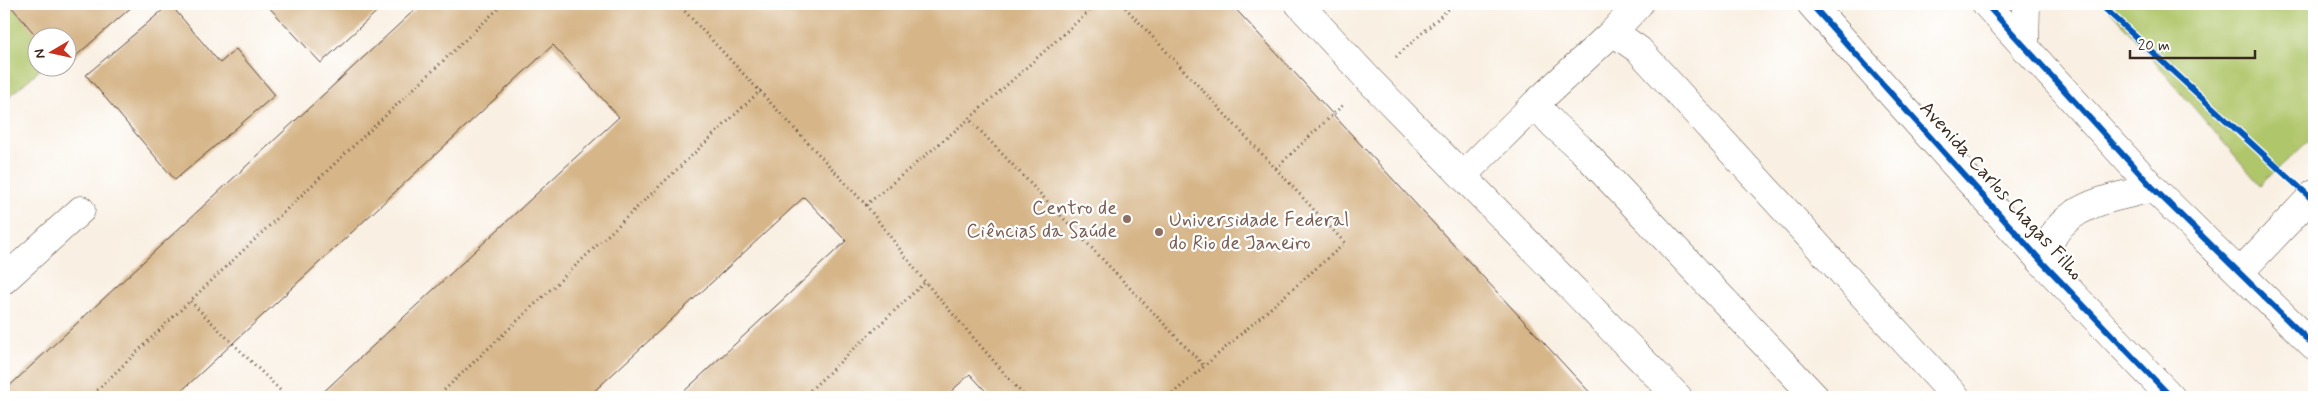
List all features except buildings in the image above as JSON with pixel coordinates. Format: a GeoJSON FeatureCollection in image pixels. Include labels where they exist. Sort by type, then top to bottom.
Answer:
{"type":"FeatureCollection","features":[{"type":"Feature","properties":{"kind":"street"},"geometry":{"type":"LineString","coordinates":[[1299,4],[1370,81],[1678,397]]}},
{"type":"Feature","properties":{"kind":"street"},"geometry":{"type":"LineString","coordinates":[[1463,175],[1535,104],[1613,32],[1639,4]]}},
{"type":"Feature","properties":{"kind":"street","name":"Avenida Carlos Chagas Filho"},"geometry":{"type":"LineString","coordinates":[[1811,4],[2042,262],[2170,396]]}},
{"type":"Feature","properties":{"kind":"street"},"geometry":{"type":"LineString","coordinates":[[1986,4],[2153,188],[2314,346]]}},
{"type":"Feature","properties":{"kind":"street"},"geometry":{"type":"LineString","coordinates":[[2025,49],[2026,4]]}},
{"type":"Feature","properties":{"kind":"street"},"geometry":{"type":"LineString","coordinates":[[1613,32],[1639,50],[1956,397]]}},
{"type":"Feature","properties":{"kind":"street"},"geometry":{"type":"LineString","coordinates":[[1535,104],[1554,125],[1583,150],[1815,397]]}},
{"type":"Feature","properties":{"kind":"street"},"geometry":{"type":"LineString","coordinates":[[2042,262],[2056,232],[2072,216],[2092,204],[2153,188]]}},
{"type":"Feature","properties":{"kind":"street"},"geometry":{"type":"LineString","coordinates":[[2240,272],[2314,194]]}},
{"type":"Feature","properties":{"kind":"street"},"geometry":{"type":"LineString","coordinates":[[4,280],[81,210]]}},
{"type":"Feature","properties":{"kind":"path"},"geometry":{"type":"LineString","coordinates":[[90,397],[503,4]]}},
{"type":"Feature","properties":{"kind":"path"},"geometry":{"type":"LineString","coordinates":[[678,4],[761,90],[866,205],[925,282],[1025,397]]}},
{"type":"Feature","properties":{"kind":"path"},"geometry":{"type":"LineString","coordinates":[[866,205],[969,119],[1097,4]]}},
{"type":"Feature","properties":{"kind":"path"},"geometry":{"type":"LineString","coordinates":[[1122,4],[1345,244],[1169,397]]}},
{"type":"Feature","properties":{"kind":"path"},"geometry":{"type":"LineString","coordinates":[[437,397],[761,90]]}},
{"type":"Feature","properties":{"kind":"path"},"geometry":{"type":"LineString","coordinates":[[969,119],[1204,366]]}},
{"type":"Feature","properties":{"kind":"path"},"geometry":{"type":"LineString","coordinates":[[803,397],[925,282]]}},
{"type":"Feature","properties":{"kind":"path"},"geometry":{"type":"LineString","coordinates":[[190,301],[287,397]]}},
{"type":"Feature","properties":{"kind":"path"},"geometry":{"type":"LineString","coordinates":[[276,397],[282,392]]}},
{"type":"Feature","properties":{"kind":"green space"},"geometry":{"type":"Polygon","coordinates":[[[4,4],[113,4],[78,36],[78,28],[28,28],[28,78],[30,78],[4,101],[4,4]]]}},
{"type":"Feature","properties":{"kind":"green space"},"geometry":{"type":"Polygon","coordinates":[[[2105,4],[2314,4],[2314,136],[2260,185],[2105,4]]]}},
{"type":"Feature","properties":{"kind":"cycle path"},"geometry":{"type":"LineString","coordinates":[[1811,4],[2042,262],[2171,397]]}},
{"type":"Feature","properties":{"kind":"cycle path"},"geometry":{"type":"LineString","coordinates":[[1986,4],[2153,188],[2314,346]]}},
{"type":"Feature","properties":{"kind":"cycle path"},"geometry":{"type":"LineString","coordinates":[[2100,4],[2314,201]]}},
{"type":"Feature","properties":{"kind":"place","name":"Centro de Ciências da Saúde"},"geometry":{"type":"Point","coordinates":[1127,219]}},
{"type":"Feature","properties":{"kind":"place","name":"Universidade Federal do Rio de Janeiro"},"geometry":{"type":"Point","coordinates":[1159,232]}}]}
